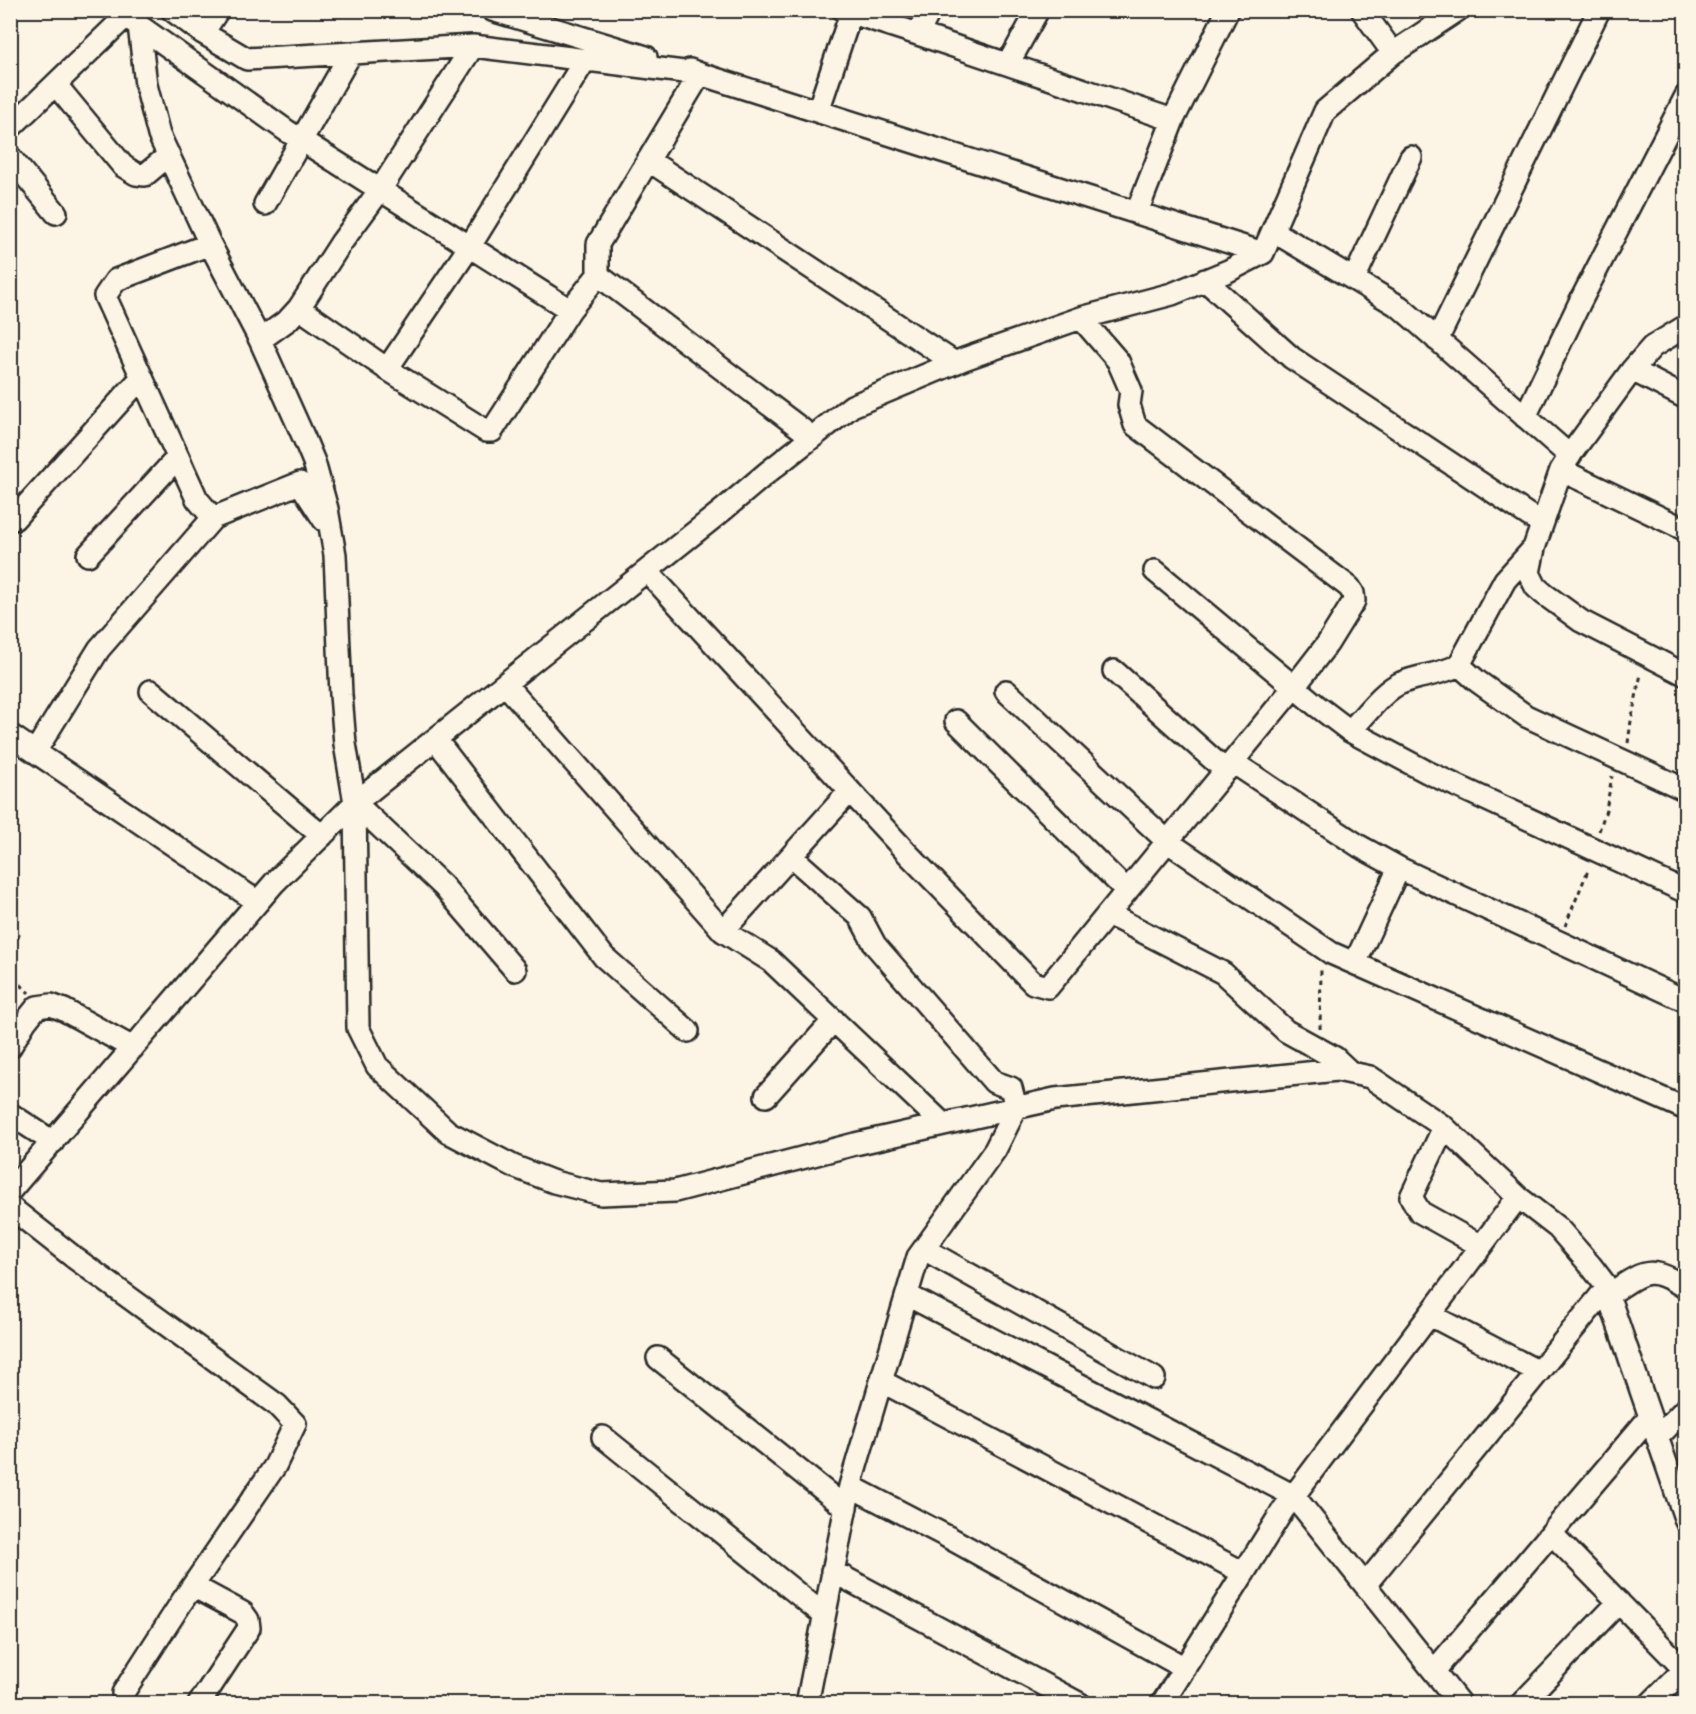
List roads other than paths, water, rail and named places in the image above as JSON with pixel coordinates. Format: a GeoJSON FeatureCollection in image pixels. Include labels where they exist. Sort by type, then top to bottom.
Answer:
{"type":"FeatureCollection","features":[{"type":"Feature","properties":{"kind":"street"},"geometry":{"type":"LineString","coordinates":[[172,10],[203,33],[247,59],[473,46],[700,74]]}},
{"type":"Feature","properties":{"kind":"street"},"geometry":{"type":"LineString","coordinates":[[203,33],[218,10]]}},
{"type":"Feature","properties":{"kind":"street"},"geometry":{"type":"LineString","coordinates":[[492,10],[532,16],[700,74],[1263,253]]}},
{"type":"Feature","properties":{"kind":"street"},"geometry":{"type":"LineString","coordinates":[[918,34],[930,10]]}},
{"type":"Feature","properties":{"kind":"street"},"geometry":{"type":"LineString","coordinates":[[1008,64],[1038,10]]}},
{"type":"Feature","properties":{"kind":"street"},"geometry":{"type":"LineString","coordinates":[[1137,212],[1173,120],[1228,10]]}},
{"type":"Feature","properties":{"kind":"street"},"geometry":{"type":"LineString","coordinates":[[1362,10],[1393,53]]}},
{"type":"Feature","properties":{"kind":"street"},"geometry":{"type":"LineString","coordinates":[[10,1191],[274,883],[355,803],[852,406],[955,363],[1081,318],[1172,294],[1263,253],[1325,111],[1393,53],[1458,10]]}},
{"type":"Feature","properties":{"kind":"street"},"geometry":{"type":"LineString","coordinates":[[1437,340],[1599,10]]}},
{"type":"Feature","properties":{"kind":"street"},"geometry":{"type":"LineString","coordinates":[[818,111],[847,12],[1173,120]]}},
{"type":"Feature","properties":{"kind":"street"},"geometry":{"type":"LineString","coordinates":[[514,51],[532,16]]}},
{"type":"Feature","properties":{"kind":"street"},"geometry":{"type":"LineString","coordinates":[[10,129],[127,18]]}},
{"type":"Feature","properties":{"kind":"street"},"geometry":{"type":"LineString","coordinates":[[127,18],[302,140],[570,310]]}},
{"type":"Feature","properties":{"kind":"street"},"geometry":{"type":"LineString","coordinates":[[127,18],[142,57],[152,114],[159,135],[210,244],[260,340],[314,462],[327,508],[335,555],[345,744],[355,803],[358,1028],[377,1066],[448,1132],[513,1166],[554,1182],[601,1194],[675,1191],[855,1144],[943,1124],[1013,1098],[1054,1100],[1337,1070],[1370,1077],[1444,1127],[1518,1197],[1558,1228],[1604,1283],[1686,1521]]}},
{"type":"Feature","properties":{"kind":"street"},"geometry":{"type":"LineString","coordinates":[[260,340],[288,320],[299,308],[341,243],[380,190],[473,46]]}},
{"type":"Feature","properties":{"kind":"street"},"geometry":{"type":"LineString","coordinates":[[265,204],[351,53]]}},
{"type":"Feature","properties":{"kind":"street"},"geometry":{"type":"LineString","coordinates":[[387,369],[470,246],[585,60]]}},
{"type":"Feature","properties":{"kind":"street"},"geometry":{"type":"LineString","coordinates":[[299,308],[387,369],[486,431],[491,431],[570,310],[598,275],[598,244],[700,74]]}},
{"type":"Feature","properties":{"kind":"street"},"geometry":{"type":"LineString","coordinates":[[56,85],[123,166],[136,174],[145,175],[169,156]]}},
{"type":"Feature","properties":{"kind":"street"},"geometry":{"type":"LineString","coordinates":[[1525,417],[1580,302],[1686,96]]}},
{"type":"Feature","properties":{"kind":"street"},"geometry":{"type":"LineString","coordinates":[[10,157],[56,213]]}},
{"type":"Feature","properties":{"kind":"street"},"geometry":{"type":"LineString","coordinates":[[1354,279],[1411,157]]}},
{"type":"Feature","properties":{"kind":"street"},"geometry":{"type":"LineString","coordinates":[[648,160],[955,363]]}},
{"type":"Feature","properties":{"kind":"street"},"geometry":{"type":"LineString","coordinates":[[1273,231],[1400,307],[1525,417],[1565,463],[1686,530]]}},
{"type":"Feature","properties":{"kind":"street"},"geometry":{"type":"LineString","coordinates":[[210,244],[116,280],[105,296],[197,499],[213,518]]}},
{"type":"Feature","properties":{"kind":"street"},"geometry":{"type":"LineString","coordinates":[[598,275],[812,437]]}},
{"type":"Feature","properties":{"kind":"street"},"geometry":{"type":"LineString","coordinates":[[1205,280],[1292,357],[1542,524]]}},
{"type":"Feature","properties":{"kind":"street"},"geometry":{"type":"LineString","coordinates":[[647,571],[908,854],[1033,983],[1047,987],[1294,687],[1328,643],[1354,601],[1349,587],[1135,425],[1129,405],[1131,391],[1118,361],[1081,318]]}},
{"type":"Feature","properties":{"kind":"street"},"geometry":{"type":"LineString","coordinates":[[1686,326],[1652,347],[1632,370],[1565,463],[1534,548],[1529,573],[1536,587],[1581,621],[1686,675]]}},
{"type":"Feature","properties":{"kind":"street"},"geometry":{"type":"LineString","coordinates":[[1632,370],[1686,398]]}},
{"type":"Feature","properties":{"kind":"street"},"geometry":{"type":"LineString","coordinates":[[14,519],[142,377]]}},
{"type":"Feature","properties":{"kind":"street"},"geometry":{"type":"LineString","coordinates":[[88,555],[178,457]]}},
{"type":"Feature","properties":{"kind":"street"},"geometry":{"type":"LineString","coordinates":[[35,752],[99,649],[213,518],[300,483],[331,530]]}},
{"type":"Feature","properties":{"kind":"street"},"geometry":{"type":"LineString","coordinates":[[1350,731],[1387,692],[1399,683],[1449,670],[1459,665],[1505,580],[1534,548]]}},
{"type":"Feature","properties":{"kind":"street"},"geometry":{"type":"LineString","coordinates":[[1155,570],[1350,731],[1426,772],[1686,892]]}},
{"type":"Feature","properties":{"kind":"street"},"geometry":{"type":"LineString","coordinates":[[1459,665],[1526,716],[1686,790]]}},
{"type":"Feature","properties":{"kind":"street"},"geometry":{"type":"LineString","coordinates":[[1114,671],[1230,767],[1359,846],[1400,868],[1686,1001]]}},
{"type":"Feature","properties":{"kind":"street"},"geometry":{"type":"LineString","coordinates":[[505,684],[723,931],[771,961],[943,1124]]}},
{"type":"Feature","properties":{"kind":"street"},"geometry":{"type":"LineString","coordinates":[[150,691],[322,836]]}},
{"type":"Feature","properties":{"kind":"street"},"geometry":{"type":"LineString","coordinates":[[1006,691],[1168,842],[1322,947],[1686,1109]]}},
{"type":"Feature","properties":{"kind":"street"},"geometry":{"type":"LineString","coordinates":[[956,722],[1127,891]]}},
{"type":"Feature","properties":{"kind":"street"},"geometry":{"type":"LineString","coordinates":[[10,735],[258,902]]}},
{"type":"Feature","properties":{"kind":"street"},"geometry":{"type":"LineString","coordinates":[[436,740],[604,957],[688,1031]]}},
{"type":"Feature","properties":{"kind":"street"},"geometry":{"type":"LineString","coordinates":[[723,931],[850,791]]}},
{"type":"Feature","properties":{"kind":"street"},"geometry":{"type":"LineString","coordinates":[[355,803],[443,886],[515,970]]}},
{"type":"Feature","properties":{"kind":"street"},"geometry":{"type":"LineString","coordinates":[[791,856],[860,917],[875,945],[994,1082],[1013,1098]]}},
{"type":"Feature","properties":{"kind":"street"},"geometry":{"type":"LineString","coordinates":[[1355,963],[1400,868]]}},
{"type":"Feature","properties":{"kind":"street"},"geometry":{"type":"LineString","coordinates":[[1108,914],[1223,973],[1286,1031],[1335,1058],[1351,1073]]}},
{"type":"Feature","properties":{"kind":"street"},"geometry":{"type":"LineString","coordinates":[[10,1047],[37,1007],[51,1005],[133,1048]]}},
{"type":"Feature","properties":{"kind":"street"},"geometry":{"type":"LineString","coordinates":[[766,1096],[834,1020]]}},
{"type":"Feature","properties":{"kind":"street"},"geometry":{"type":"LineString","coordinates":[[807,1704],[850,1486],[918,1257],[995,1150],[1013,1098]]}},
{"type":"Feature","properties":{"kind":"street"},"geometry":{"type":"LineString","coordinates":[[10,1114],[53,1142]]}},
{"type":"Feature","properties":{"kind":"street"},"geometry":{"type":"LineString","coordinates":[[1444,1127],[1411,1197],[1420,1212],[1481,1246]]}},
{"type":"Feature","properties":{"kind":"street"},"geometry":{"type":"LineString","coordinates":[[1162,1704],[1294,1496],[1518,1197]]}},
{"type":"Feature","properties":{"kind":"street"},"geometry":{"type":"LineString","coordinates":[[10,1207],[94,1273],[277,1405],[295,1424],[274,1466],[123,1693]]}},
{"type":"Feature","properties":{"kind":"street"},"geometry":{"type":"LineString","coordinates":[[924,1249],[1154,1378]]}},
{"type":"Feature","properties":{"kind":"street"},"geometry":{"type":"LineString","coordinates":[[1365,1585],[1607,1292],[1650,1272],[1658,1272],[1686,1288]]}},
{"type":"Feature","properties":{"kind":"street"},"geometry":{"type":"LineString","coordinates":[[907,1295],[1294,1496],[1460,1704]]}},
{"type":"Feature","properties":{"kind":"street"},"geometry":{"type":"LineString","coordinates":[[1430,1315],[1539,1372]]}},
{"type":"Feature","properties":{"kind":"street"},"geometry":{"type":"LineString","coordinates":[[658,1359],[846,1508]]}},
{"type":"Feature","properties":{"kind":"street"},"geometry":{"type":"LineString","coordinates":[[880,1381],[1244,1573]]}},
{"type":"Feature","properties":{"kind":"street"},"geometry":{"type":"LineString","coordinates":[[1657,1438],[1686,1408]]}},
{"type":"Feature","properties":{"kind":"street"},"geometry":{"type":"LineString","coordinates":[[1434,1671],[1650,1417]]}},
{"type":"Feature","properties":{"kind":"street"},"geometry":{"type":"LineString","coordinates":[[603,1437],[824,1615]]}},
{"type":"Feature","properties":{"kind":"street"},"geometry":{"type":"LineString","coordinates":[[850,1486],[948,1537],[1185,1668]]}},
{"type":"Feature","properties":{"kind":"street"},"geometry":{"type":"LineString","coordinates":[[1551,1533],[1685,1668],[1650,1704]]}},
{"type":"Feature","properties":{"kind":"street"},"geometry":{"type":"LineString","coordinates":[[832,1571],[1080,1704]]}},
{"type":"Feature","properties":{"kind":"street"},"geometry":{"type":"LineString","coordinates":[[193,1586],[243,1613],[248,1620],[249,1628],[199,1704]]}},
{"type":"Feature","properties":{"kind":"street"},"geometry":{"type":"LineString","coordinates":[[1521,1704],[1619,1602]]}}]}
